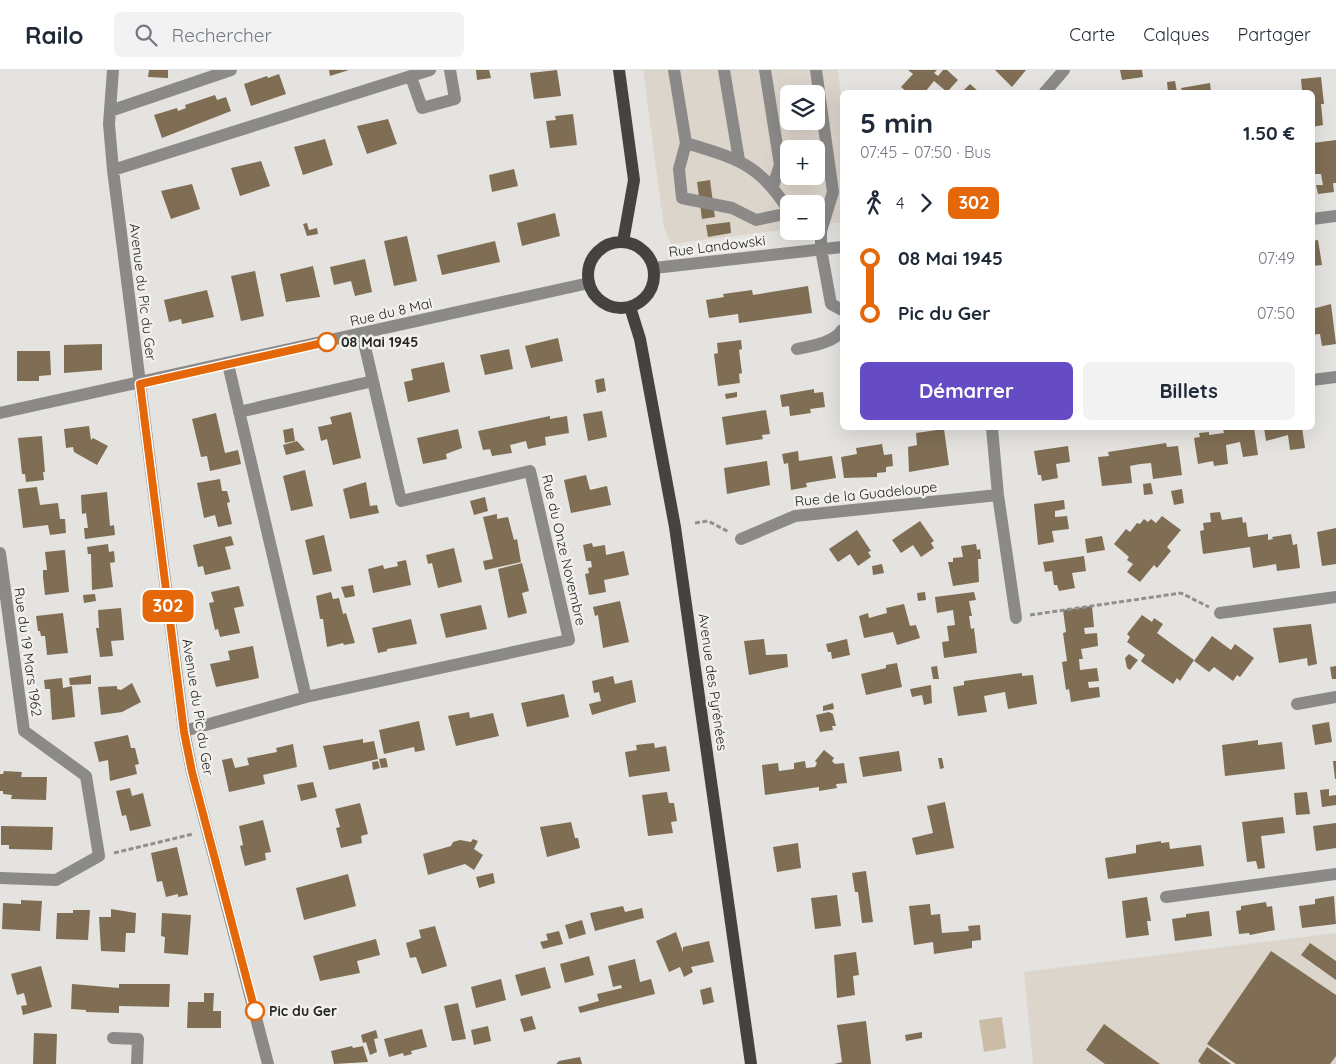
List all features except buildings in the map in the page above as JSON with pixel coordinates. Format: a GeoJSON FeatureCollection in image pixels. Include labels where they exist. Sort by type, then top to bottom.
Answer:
{"type":"FeatureCollection","features":[{"type":"Feature","properties":{"kind":"main road"},"geometry":{"type":"LineString","coordinates":[[619,70],[634,180],[624,242]]}},
{"type":"Feature","properties":{"kind":"main road"},"geometry":{"type":"LineString","coordinates":[[624,242],[634,244],[650,258],[654,268],[654,280],[650,292],[642,302],[630,307],[615,307],[600,301],[593,293],[589,283],[588,273],[596,254],[613,243],[624,242]]}},
{"type":"Feature","properties":{"kind":"main road","name":"Avenue des Pyrénées"},"geometry":{"type":"LineString","coordinates":[[630,307],[640,339],[675,527],[751,1064]]}},
{"type":"Feature","properties":{"kind":"street","name":"Avenue du Pic du Ger"},"geometry":{"type":"LineString","coordinates":[[113,70],[110,111],[113,170],[184,732],[192,772],[268,1064]]}},
{"type":"Feature","properties":{"kind":"street"},"geometry":{"type":"LineString","coordinates":[[110,111],[231,70]]}},
{"type":"Feature","properties":{"kind":"street"},"geometry":{"type":"LineString","coordinates":[[113,170],[430,70]]}},
{"type":"Feature","properties":{"kind":"street"},"geometry":{"type":"LineString","coordinates":[[411,77],[422,108],[455,99],[450,70]]}},
{"type":"Feature","properties":{"kind":"street"},"geometry":{"type":"LineString","coordinates":[[674,70],[686,143],[679,169],[682,198],[732,208],[756,220],[780,214]]}},
{"type":"Feature","properties":{"kind":"street"},"geometry":{"type":"LineString","coordinates":[[724,70],[739,160]]}},
{"type":"Feature","properties":{"kind":"street"},"geometry":{"type":"LineString","coordinates":[[766,70],[780,166],[773,186]]}},
{"type":"Feature","properties":{"kind":"street"},"geometry":{"type":"LineString","coordinates":[[816,70],[833,192],[825,212]]}},
{"type":"Feature","properties":{"kind":"street"},"geometry":{"type":"LineString","coordinates":[[1047,90],[1064,70]]}},
{"type":"Feature","properties":{"kind":"street"},"geometry":{"type":"LineString","coordinates":[[686,143],[739,160],[773,186],[780,197]]}},
{"type":"Feature","properties":{"kind":"street"},"geometry":{"type":"LineString","coordinates":[[1315,219],[1336,216]]}},
{"type":"Feature","properties":{"kind":"street"},"geometry":{"type":"LineString","coordinates":[[820,240],[831,304],[840,309]]}},
{"type":"Feature","properties":{"kind":"street","name":"Rue Landowski"},"geometry":{"type":"LineString","coordinates":[[654,268],[840,247]]}},
{"type":"Feature","properties":{"kind":"street","name":"Rue du 8 Mai"},"geometry":{"type":"LineString","coordinates":[[140,384],[589,283]]}},
{"type":"Feature","properties":{"kind":"street","name":"Rue du Onze Novembre"},"geometry":{"type":"LineString","coordinates":[[184,732],[306,697],[569,640],[530,471],[401,501],[362,334]]}},
{"type":"Feature","properties":{"kind":"street"},"geometry":{"type":"LineString","coordinates":[[797,349],[822,343],[840,334]]}},
{"type":"Feature","properties":{"kind":"street"},"geometry":{"type":"LineString","coordinates":[[228,364],[306,697]]}},
{"type":"Feature","properties":{"kind":"street"},"geometry":{"type":"LineString","coordinates":[[1315,380],[1336,377]]}},
{"type":"Feature","properties":{"kind":"street"},"geometry":{"type":"LineString","coordinates":[[239,412],[373,381]]}},
{"type":"Feature","properties":{"kind":"street"},"geometry":{"type":"LineString","coordinates":[[0,413],[140,384]]}},
{"type":"Feature","properties":{"kind":"street"},"geometry":{"type":"LineString","coordinates":[[992,430],[998,495],[1016,618]]}},
{"type":"Feature","properties":{"kind":"street","name":"Rue de la Guadeloupe"},"geometry":{"type":"LineString","coordinates":[[741,538],[794,516],[998,495]]}},
{"type":"Feature","properties":{"kind":"street","name":"Rue du 19 Mars 1962"},"geometry":{"type":"LineString","coordinates":[[0,553],[24,731],[86,776],[98,856]]}},
{"type":"Feature","properties":{"kind":"street"},"geometry":{"type":"LineString","coordinates":[[1220,613],[1336,597]]}},
{"type":"Feature","properties":{"kind":"street"},"geometry":{"type":"LineString","coordinates":[[1297,704],[1336,697]]}},
{"type":"Feature","properties":{"kind":"street"},"geometry":{"type":"LineString","coordinates":[[0,878],[56,880],[98,856]]}},
{"type":"Feature","properties":{"kind":"street"},"geometry":{"type":"LineString","coordinates":[[1166,897],[1336,874]]}},
{"type":"Feature","properties":{"kind":"street"},"geometry":{"type":"LineString","coordinates":[[114,1038],[138,1039],[137,1064]]}},
{"type":"Feature","properties":{"kind":"path"},"geometry":{"type":"LineString","coordinates":[[695,523],[708,521],[741,538]]}},
{"type":"Feature","properties":{"kind":"path"},"geometry":{"type":"LineString","coordinates":[[1016,618],[1181,593],[1220,613]]}},
{"type":"Feature","properties":{"kind":"path"},"geometry":{"type":"LineString","coordinates":[[98,856],[207,830]]}},
{"type":"Feature","properties":{"kind":"shaded area"},"geometry":{"type":"Polygon","coordinates":[[[643,70],[838,70],[840,90],[840,222],[825,225],[825,195],[780,195],[780,230],[671,244],[664,228],[643,70]]]}},
{"type":"Feature","properties":{"kind":"shaded area"},"geometry":{"type":"Polygon","coordinates":[[[1336,933],[1336,1064],[1033,1064],[1024,972],[1336,933]]]}},
{"type":"Feature","properties":{"kind":"shaded area"},"geometry":{"type":"Polygon","coordinates":[[[1002,1017],[1006,1048],[984,1052],[979,1020],[1002,1017]]]}},
{"type":"Feature","properties":{"kind":"bus line","name":"302"},"geometry":{"type":"LineString","coordinates":[[255,1011],[192,772],[184,732],[140,384],[327,342]]}},
{"type":"Feature","properties":{"kind":"place","name":"08 Mai 1945"},"geometry":{"type":"Point","coordinates":[327,342]}},
{"type":"Feature","properties":{"kind":"place","name":"Pic du Ger"},"geometry":{"type":"Point","coordinates":[255,1011]}}]}
